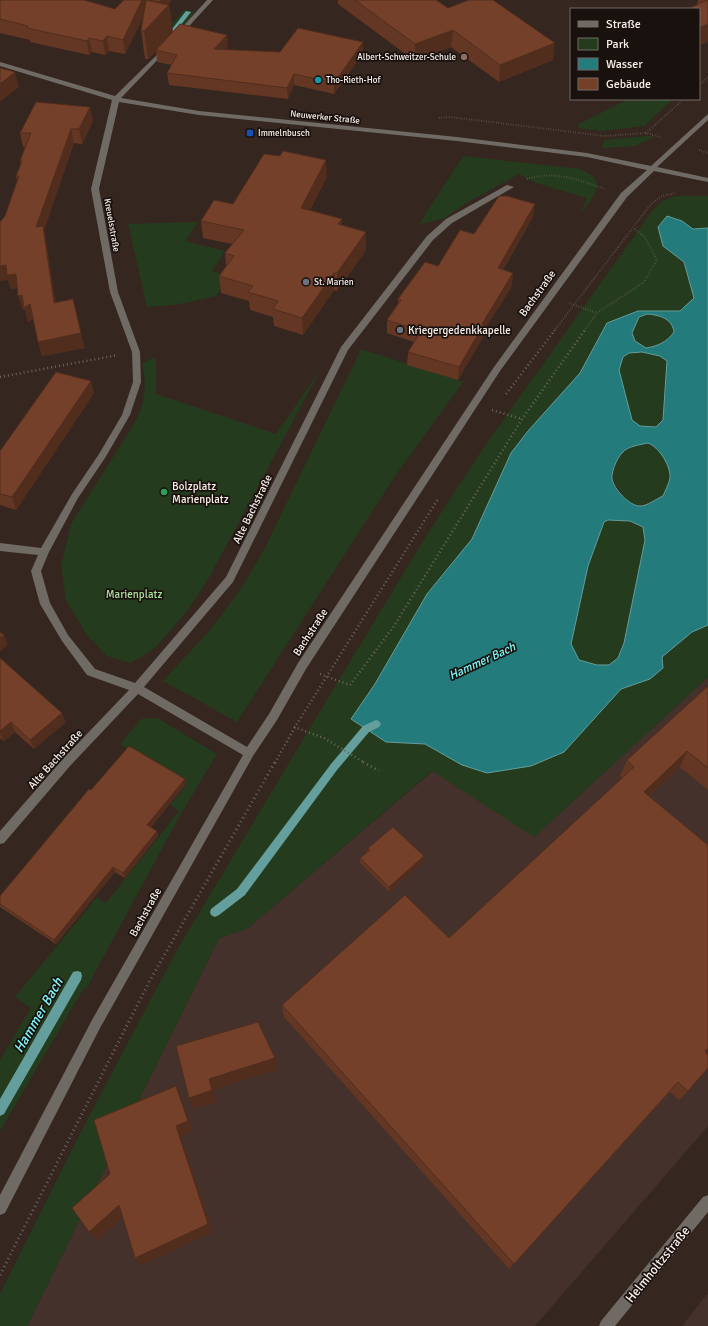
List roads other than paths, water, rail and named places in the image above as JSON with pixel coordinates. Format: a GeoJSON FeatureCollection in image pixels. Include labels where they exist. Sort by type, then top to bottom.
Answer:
{"type":"FeatureCollection","features":[{"type":"Feature","properties":{"kind":"street"},"geometry":{"type":"LineString","coordinates":[[116,99],[210,0]]}},
{"type":"Feature","properties":{"kind":"street","name":"Neuwerker Straße"},"geometry":{"type":"LineString","coordinates":[[0,64],[116,99],[199,114],[457,139],[587,155],[653,167],[706,180]]}},
{"type":"Feature","properties":{"kind":"street","name":"Kreuelsstraße"},"geometry":{"type":"LineString","coordinates":[[44,552],[75,496],[102,456],[126,415],[137,382],[136,352],[114,292],[95,189],[116,99]]}},
{"type":"Feature","properties":{"kind":"street","name":"Bachstraße"},"geometry":{"type":"LineString","coordinates":[[0,1208],[96,1024],[248,753],[273,717],[302,666],[493,375],[548,296],[624,195],[708,116]]}},
{"type":"Feature","properties":{"kind":"street","name":"Alte Bachstraße"},"geometry":{"type":"LineString","coordinates":[[0,839],[66,763],[138,688],[230,579],[344,349],[430,238],[449,221],[510,187]]}},
{"type":"Feature","properties":{"kind":"street"},"geometry":{"type":"LineString","coordinates":[[0,547],[44,552],[36,571],[45,604],[64,638],[91,672],[138,688],[248,753]]}},
{"type":"Feature","properties":{"kind":"street","name":"Helmholtzstraße"},"geometry":{"type":"LineString","coordinates":[[606,1326],[708,1202]]}},
{"type":"Feature","properties":{"kind":"water"},"geometry":{"type":"Polygon","coordinates":[[[667,216],[682,221],[693,229],[708,228],[708,625],[692,632],[662,657],[663,668],[650,679],[621,689],[564,752],[531,766],[487,773],[462,765],[425,744],[386,742],[351,719],[375,684],[427,594],[472,539],[511,453],[528,431],[580,373],[607,323],[638,311],[680,311],[694,298],[684,262],[663,246],[658,227],[667,216]],[[647,314],[639,317],[632,333],[635,341],[646,348],[662,343],[674,332],[671,323],[664,318],[647,314]],[[642,352],[629,353],[623,357],[619,370],[632,420],[640,426],[656,427],[663,420],[667,361],[660,356],[642,352]],[[648,443],[637,445],[624,451],[618,458],[612,473],[612,479],[619,492],[627,500],[636,505],[643,506],[663,496],[668,485],[670,473],[664,458],[656,448],[648,443]],[[608,520],[604,522],[588,566],[571,644],[579,660],[597,665],[609,665],[618,658],[624,643],[645,540],[643,527],[630,521],[608,520]]]}},
{"type":"Feature","properties":{"kind":"waterway"},"geometry":{"type":"LineString","coordinates":[[171,34],[188,12]]}},
{"type":"Feature","properties":{"kind":"waterway","name":"Hammer Bach"},"geometry":{"type":"LineString","coordinates":[[215,912],[241,892],[334,767],[366,729],[376,724]]}},
{"type":"Feature","properties":{"kind":"waterway","name":"Hammer Bach"},"geometry":{"type":"LineString","coordinates":[[0,1110],[77,976]]}},
{"type":"Feature","properties":{"kind":"place","name":"Albert-Schweitzer-Schule"},"geometry":{"type":"Point","coordinates":[464,57]}},
{"type":"Feature","properties":{"kind":"place","name":"Tho-Rieth-Hof"},"geometry":{"type":"Point","coordinates":[318,80]}},
{"type":"Feature","properties":{"kind":"place","name":"Immelnbusch"},"geometry":{"type":"Point","coordinates":[250,133]}},
{"type":"Feature","properties":{"kind":"place","name":"St. Marien"},"geometry":{"type":"Point","coordinates":[306,282]}},
{"type":"Feature","properties":{"kind":"place","name":"Kriegergedenkkapelle"},"geometry":{"type":"Point","coordinates":[400,330]}},
{"type":"Feature","properties":{"kind":"place","name":"Bolzplatz Marienplatz"},"geometry":{"type":"Point","coordinates":[164,492]}},
{"type":"Feature","properties":{"kind":"park label","name":"Marienplatz"},"geometry":{"type":"Point","coordinates":[134,594]}}]}
